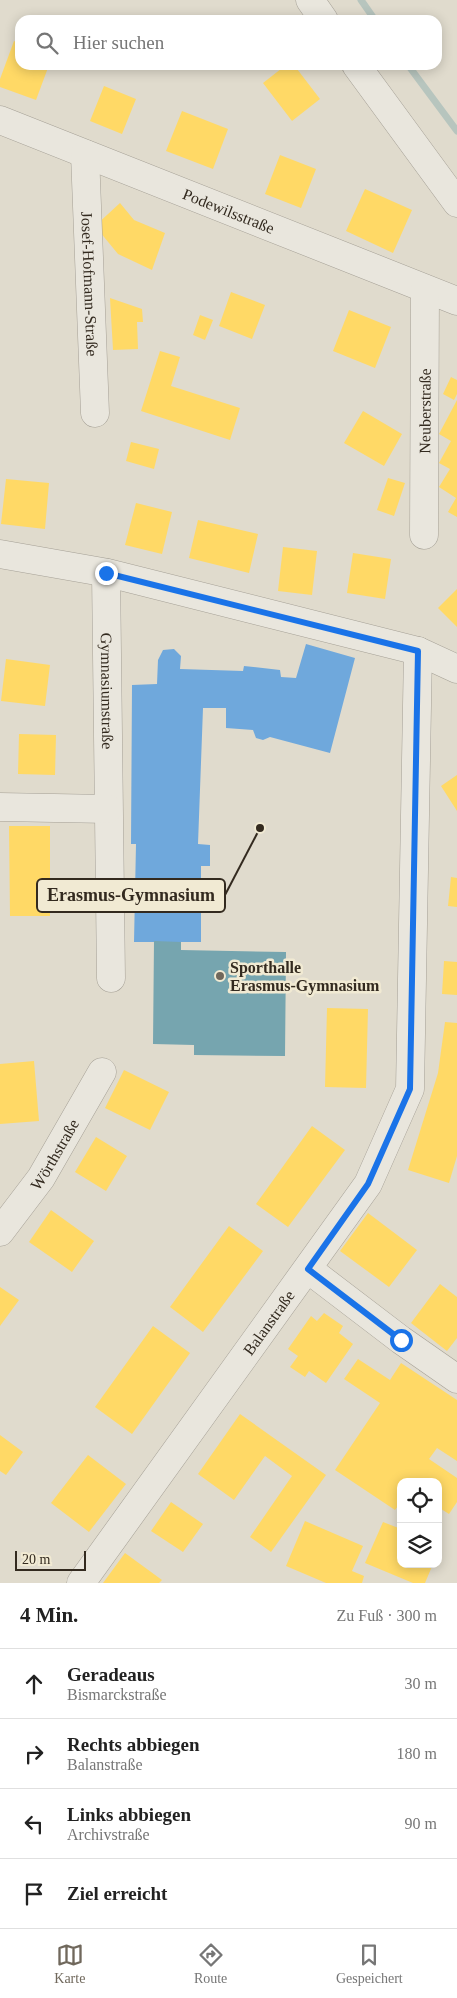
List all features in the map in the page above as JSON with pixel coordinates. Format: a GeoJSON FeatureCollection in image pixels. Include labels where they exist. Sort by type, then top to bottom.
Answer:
{"type":"FeatureCollection","features":[{"type":"Feature","properties":{"kind":"street"},"geometry":{"type":"LineString","coordinates":[[310,0],[320,15]]}},
{"type":"Feature","properties":{"kind":"street"},"geometry":{"type":"LineString","coordinates":[[360,70],[457,203]]}},
{"type":"Feature","properties":{"kind":"street","name":"Podewilsstraße"},"geometry":{"type":"LineString","coordinates":[[0,120],[457,301]]}},
{"type":"Feature","properties":{"kind":"street","name":"Josef-Hofmann-Straße"},"geometry":{"type":"LineString","coordinates":[[85,154],[95,413]]}},
{"type":"Feature","properties":{"kind":"street","name":"Neuberstraße"},"geometry":{"type":"LineString","coordinates":[[424,535],[425,288]]}},
{"type":"Feature","properties":{"kind":"street"},"geometry":{"type":"LineString","coordinates":[[0,554],[106,573],[418,651],[457,669]]}},
{"type":"Feature","properties":{"kind":"street","name":"Gymnasiumstraße"},"geometry":{"type":"LineString","coordinates":[[106,573],[111,978]]}},
{"type":"Feature","properties":{"kind":"street","name":"Balanstraße"},"geometry":{"type":"LineString","coordinates":[[81,1583],[368,1184],[410,1089],[418,651]]}},
{"type":"Feature","properties":{"kind":"street"},"geometry":{"type":"LineString","coordinates":[[0,807],[108,809]]}},
{"type":"Feature","properties":{"kind":"street","name":"Wörthstraße"},"geometry":{"type":"LineString","coordinates":[[0,1232],[41,1178],[102,1072]]}},
{"type":"Feature","properties":{"kind":"street"},"geometry":{"type":"LineString","coordinates":[[308,1269],[401,1340],[457,1379]]}},
{"type":"Feature","properties":{"kind":"building: Wohnen"},"geometry":{"type":"Polygon","coordinates":[[[14,41],[15,70],[47,70],[36,100],[0,87],[0,79],[14,41]]]}},
{"type":"Feature","properties":{"kind":"building: Wohnen"},"geometry":{"type":"Polygon","coordinates":[[[280,70],[298,70],[320,99],[292,121],[263,83],[280,70]]]}},
{"type":"Feature","properties":{"kind":"building: Wohnen"},"geometry":{"type":"Polygon","coordinates":[[[104,86],[136,99],[122,134],[90,121],[104,86]]]}},
{"type":"Feature","properties":{"kind":"building: Wohnen"},"geometry":{"type":"Polygon","coordinates":[[[182,111],[228,129],[213,169],[166,151],[182,111]]]}},
{"type":"Feature","properties":{"kind":"building: Wohnen"},"geometry":{"type":"Polygon","coordinates":[[[280,155],[316,169],[301,208],[265,194],[280,155]]]}},
{"type":"Feature","properties":{"kind":"building: Wohnen"},"geometry":{"type":"Polygon","coordinates":[[[365,189],[412,210],[393,253],[346,231],[365,189]]]}},
{"type":"Feature","properties":{"kind":"building: Wohnen"},"geometry":{"type":"Polygon","coordinates":[[[120,203],[134,220],[165,233],[152,270],[118,254],[95,226],[120,203]]]}},
{"type":"Feature","properties":{"kind":"building: Wohnen"},"geometry":{"type":"Polygon","coordinates":[[[231,292],[265,305],[252,339],[219,326],[231,292]]]}},
{"type":"Feature","properties":{"kind":"building: Wohnen"},"geometry":{"type":"Polygon","coordinates":[[[110,298],[142,309],[143,322],[137,322],[138,349],[113,350],[110,298]]]}},
{"type":"Feature","properties":{"kind":"building: Wohnen"},"geometry":{"type":"Polygon","coordinates":[[[349,310],[391,327],[375,368],[333,351],[349,310]]]}},
{"type":"Feature","properties":{"kind":"building: Wohnen"},"geometry":{"type":"Polygon","coordinates":[[[200,315],[213,320],[205,340],[193,335],[200,315]]]}},
{"type":"Feature","properties":{"kind":"building: Wohnen"},"geometry":{"type":"Polygon","coordinates":[[[160,351],[180,357],[171,386],[240,408],[230,440],[141,411],[160,351]]]}},
{"type":"Feature","properties":{"kind":"building: Wohnen"},"geometry":{"type":"Polygon","coordinates":[[[451,377],[457,380],[457,394],[454,400],[443,394],[451,377]]]}},
{"type":"Feature","properties":{"kind":"building: Wohnen"},"geometry":{"type":"Polygon","coordinates":[[[457,400],[457,517],[448,512],[456,498],[439,487],[450,469],[439,463],[451,441],[439,434],[457,400]]]}},
{"type":"Feature","properties":{"kind":"building: Wohnen"},"geometry":{"type":"Polygon","coordinates":[[[363,411],[402,434],[384,466],[344,443],[363,411]]]}},
{"type":"Feature","properties":{"kind":"building: Wohnen"},"geometry":{"type":"Polygon","coordinates":[[[131,442],[159,449],[154,469],[126,461],[131,442]]]}},
{"type":"Feature","properties":{"kind":"building: Wohnen"},"geometry":{"type":"Polygon","coordinates":[[[388,478],[405,483],[394,516],[377,510],[388,478]]]}},
{"type":"Feature","properties":{"kind":"building: Wohnen"},"geometry":{"type":"Polygon","coordinates":[[[6,479],[49,483],[45,529],[1,524],[6,479]]]}},
{"type":"Feature","properties":{"kind":"building: Wohnen"},"geometry":{"type":"Polygon","coordinates":[[[136,503],[172,512],[162,554],[125,545],[136,503]]]}},
{"type":"Feature","properties":{"kind":"building: Wohnen"},"geometry":{"type":"Polygon","coordinates":[[[198,520],[258,534],[249,573],[189,558],[198,520]]]}},
{"type":"Feature","properties":{"kind":"building: Wohnen"},"geometry":{"type":"Polygon","coordinates":[[[283,547],[317,551],[312,595],[278,591],[283,547]]]}},
{"type":"Feature","properties":{"kind":"building: Wohnen"},"geometry":{"type":"Polygon","coordinates":[[[353,553],[391,559],[385,599],[347,593],[353,553]]]}},
{"type":"Feature","properties":{"kind":"building: Wohnen"},"geometry":{"type":"Polygon","coordinates":[[[457,589],[457,627],[438,608],[457,589]]]}},
{"type":"Feature","properties":{"kind":"building: Wohnen"},"geometry":{"type":"Polygon","coordinates":[[[6,659],[50,665],[45,706],[1,701],[6,659]]]}},
{"type":"Feature","properties":{"kind":"building: Wohnen"},"geometry":{"type":"Polygon","coordinates":[[[19,734],[56,735],[55,775],[18,774],[19,734]]]}},
{"type":"Feature","properties":{"kind":"building: Wohnen"},"geometry":{"type":"Polygon","coordinates":[[[457,775],[457,811],[441,786],[457,775]]]}},
{"type":"Feature","properties":{"kind":"building: Wohnen"},"geometry":{"type":"Polygon","coordinates":[[[9,826],[50,826],[50,916],[10,916],[9,826]]]}},
{"type":"Feature","properties":{"kind":"building: Wohnen"},"geometry":{"type":"Polygon","coordinates":[[[451,877],[457,878],[457,907],[448,906],[451,877]]]}},
{"type":"Feature","properties":{"kind":"building: Wohnen"},"geometry":{"type":"Polygon","coordinates":[[[444,961],[457,962],[457,995],[442,994],[444,961]]]}},
{"type":"Feature","properties":{"kind":"building: Wohnen"},"geometry":{"type":"Polygon","coordinates":[[[327,1008],[368,1009],[366,1088],[325,1087],[327,1008]]]}},
{"type":"Feature","properties":{"kind":"building: Wohnen"},"geometry":{"type":"Polygon","coordinates":[[[445,1022],[457,1023],[457,1156],[449,1183],[408,1170],[438,1073],[445,1022]]]}},
{"type":"Feature","properties":{"kind":"building: Wohnen"},"geometry":{"type":"Polygon","coordinates":[[[34,1061],[39,1121],[0,1124],[0,1064],[34,1061]]]}},
{"type":"Feature","properties":{"kind":"building: Wohnen"},"geometry":{"type":"Polygon","coordinates":[[[124,1070],[169,1092],[150,1130],[105,1108],[124,1070]]]}},
{"type":"Feature","properties":{"kind":"building: Wohnen"},"geometry":{"type":"Polygon","coordinates":[[[312,1126],[345,1150],[288,1227],[256,1204],[312,1126]]]}},
{"type":"Feature","properties":{"kind":"building: Wohnen"},"geometry":{"type":"Polygon","coordinates":[[[96,1137],[127,1156],[106,1191],[75,1172],[96,1137]]]}},
{"type":"Feature","properties":{"kind":"building: Wohnen"},"geometry":{"type":"Polygon","coordinates":[[[51,1210],[94,1241],[72,1272],[29,1242],[51,1210]]]}},
{"type":"Feature","properties":{"kind":"building: Wohnen"},"geometry":{"type":"Polygon","coordinates":[[[368,1213],[417,1250],[389,1287],[340,1251],[368,1213]]]}},
{"type":"Feature","properties":{"kind":"building: Wohnen"},"geometry":{"type":"Polygon","coordinates":[[[229,1226],[263,1251],[203,1332],[170,1307],[229,1226]]]}},
{"type":"Feature","properties":{"kind":"building: Wohnen"},"geometry":{"type":"Polygon","coordinates":[[[440,1284],[457,1297],[457,1338],[447,1351],[411,1323],[440,1284]]]}},
{"type":"Feature","properties":{"kind":"building: Wohnen"},"geometry":{"type":"Polygon","coordinates":[[[0,1287],[19,1300],[0,1326],[0,1287]]]}},
{"type":"Feature","properties":{"kind":"building: Wohnen"},"geometry":{"type":"Polygon","coordinates":[[[324,1313],[343,1326],[339,1333],[353,1344],[326,1383],[309,1371],[305,1377],[290,1367],[298,1356],[288,1349],[311,1316],[317,1321],[324,1313]]]}},
{"type":"Feature","properties":{"kind":"building: Wohnen"},"geometry":{"type":"Polygon","coordinates":[[[153,1326],[190,1353],[132,1434],[95,1407],[153,1326]]]}},
{"type":"Feature","properties":{"kind":"building: Wohnen"},"geometry":{"type":"Polygon","coordinates":[[[358,1359],[390,1380],[401,1363],[457,1400],[457,1461],[437,1448],[429,1459],[457,1478],[457,1502],[449,1514],[442,1510],[442,1478],[397,1478],[397,1507],[395,1510],[335,1470],[380,1403],[344,1379],[358,1359]]]}},
{"type":"Feature","properties":{"kind":"building: Wohnen"},"geometry":{"type":"Polygon","coordinates":[[[240,1414],[326,1475],[271,1552],[250,1537],[292,1476],[265,1456],[234,1500],[198,1474],[240,1414]]]}},
{"type":"Feature","properties":{"kind":"building: Wohnen"},"geometry":{"type":"Polygon","coordinates":[[[0,1435],[23,1452],[6,1475],[0,1471],[0,1435]]]}},
{"type":"Feature","properties":{"kind":"building: Wohnen"},"geometry":{"type":"Polygon","coordinates":[[[88,1455],[126,1484],[89,1532],[51,1503],[88,1455]]]}},
{"type":"Feature","properties":{"kind":"building: Wohnen"},"geometry":{"type":"Polygon","coordinates":[[[171,1502],[203,1524],[183,1552],[151,1531],[171,1502]]]}},
{"type":"Feature","properties":{"kind":"building: Wohnen"},"geometry":{"type":"Polygon","coordinates":[[[305,1521],[363,1546],[352,1571],[364,1576],[362,1583],[326,1583],[286,1566],[305,1521]]]}},
{"type":"Feature","properties":{"kind":"building: Wohnen"},"geometry":{"type":"Polygon","coordinates":[[[383,1522],[397,1527],[397,1568],[431,1568],[425,1583],[413,1583],[365,1563],[383,1522]]]}},
{"type":"Feature","properties":{"kind":"building: Wohnen"},"geometry":{"type":"Polygon","coordinates":[[[125,1553],[162,1580],[159,1583],[103,1583],[125,1553]]]}},
{"type":"Feature","properties":{"kind":"building: Schulen"},"geometry":{"type":"Polygon","coordinates":[[[306,644],[355,658],[330,753],[270,737],[263,740],[256,738],[253,730],[226,728],[226,708],[203,708],[198,844],[210,845],[210,866],[201,866],[201,942],[134,942],[136,844],[131,844],[132,685],[157,684],[158,660],[163,650],[174,649],[181,656],[180,669],[243,671],[244,666],[280,670],[281,677],[296,678],[306,644]]]}},
{"type":"Feature","properties":{"kind":"building: Öffentlich","name":"Sporthalle Erasmus-Gymnasium"},"geometry":{"type":"Polygon","coordinates":[[[154,941],[181,942],[181,950],[286,952],[285,1056],[194,1055],[194,1045],[153,1044],[154,941]]]}},
{"type":"Feature","properties":{"kind":"waterway"},"geometry":{"type":"LineString","coordinates":[[361,0],[372,15]]}},
{"type":"Feature","properties":{"kind":"waterway"},"geometry":{"type":"LineString","coordinates":[[412,70],[457,131]]}},
{"type":"Feature","properties":{"kind":"place","name":"Erasmus-Gymnasium"},"geometry":{"type":"Point","coordinates":[260,828]}},
{"type":"Feature","properties":{"kind":"place","name":"Sporthalle Erasmus-Gymnasium"},"geometry":{"type":"Point","coordinates":[220,976]}},
{"type":"Feature","properties":{"kind":"route"},"geometry":{"type":"LineString","coordinates":[[106,573],[418,651],[410,1089],[368,1184],[308,1269],[401,1340]]}}]}
